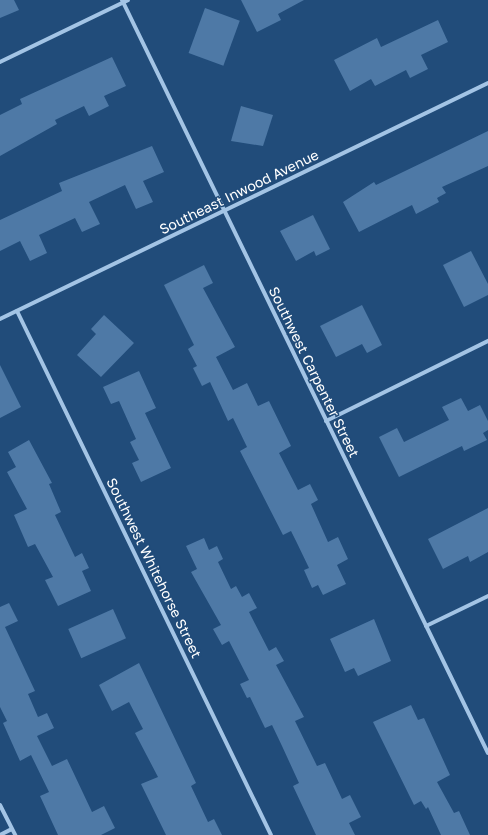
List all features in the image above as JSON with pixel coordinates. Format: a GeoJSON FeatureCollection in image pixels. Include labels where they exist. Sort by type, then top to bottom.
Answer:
{"type":"FeatureCollection","features":[{"type":"Feature","properties":{"kind":"street"},"geometry":{"type":"LineString","coordinates":[[0,62],[124,1]]}},
{"type":"Feature","properties":{"kind":"street","name":"Southwest Carpenter Street"},"geometry":{"type":"LineString","coordinates":[[124,1],[224,211],[488,753]]}},
{"type":"Feature","properties":{"kind":"street","name":"Southeast Inwood Avenue"},"geometry":{"type":"LineString","coordinates":[[0,319],[488,83]]}},
{"type":"Feature","properties":{"kind":"street","name":"Southwest Whitehorse Street"},"geometry":{"type":"LineString","coordinates":[[17,311],[271,835]]}},
{"type":"Feature","properties":{"kind":"street"},"geometry":{"type":"LineString","coordinates":[[326,421],[488,341]]}},
{"type":"Feature","properties":{"kind":"street"},"geometry":{"type":"LineString","coordinates":[[426,626],[488,596]]}},
{"type":"Feature","properties":{"kind":"street"},"geometry":{"type":"LineString","coordinates":[[0,805],[15,835]]}},
{"type":"Feature","properties":{"kind":"street"},"geometry":{"type":"LineString","coordinates":[[0,835],[12,829]]}},
{"type":"Feature","properties":{"kind":"building"},"geometry":{"type":"Polygon","coordinates":[[[0,0],[14,0],[19,10],[0,18],[0,0]]]}},
{"type":"Feature","properties":{"kind":"building"},"geometry":{"type":"Polygon","coordinates":[[[241,0],[304,0],[278,14],[281,20],[257,32],[241,0]]]}},
{"type":"Feature","properties":{"kind":"building"},"geometry":{"type":"Polygon","coordinates":[[[205,8],[240,21],[223,66],[189,53],[205,8]]]}},
{"type":"Feature","properties":{"kind":"building"},"geometry":{"type":"Polygon","coordinates":[[[438,20],[448,42],[421,55],[428,69],[410,78],[406,70],[375,86],[371,79],[350,91],[334,60],[377,38],[381,47],[438,20]]]}},
{"type":"Feature","properties":{"kind":"building"},"geometry":{"type":"Polygon","coordinates":[[[112,57],[126,86],[104,96],[109,106],[89,116],[84,106],[55,120],[57,124],[0,156],[0,115],[22,104],[20,99],[112,57]]]}},
{"type":"Feature","properties":{"kind":"building"},"geometry":{"type":"Polygon","coordinates":[[[241,106],[273,115],[263,146],[231,141],[241,106]]]}},
{"type":"Feature","properties":{"kind":"building"},"geometry":{"type":"Polygon","coordinates":[[[488,131],[488,166],[442,187],[446,193],[437,198],[439,202],[416,214],[412,205],[359,232],[343,202],[374,182],[376,185],[488,131]]]}},
{"type":"Feature","properties":{"kind":"building"},"geometry":{"type":"Polygon","coordinates":[[[152,146],[164,172],[143,181],[153,202],[136,209],[125,185],[89,202],[100,224],[82,232],[75,218],[39,235],[47,253],[30,261],[20,241],[0,251],[0,220],[62,191],[59,183],[152,146]]]}},
{"type":"Feature","properties":{"kind":"building"},"geometry":{"type":"Polygon","coordinates":[[[313,215],[330,249],[316,256],[314,251],[296,261],[280,231],[313,215]]]}},
{"type":"Feature","properties":{"kind":"building"},"geometry":{"type":"Polygon","coordinates":[[[471,251],[488,284],[488,295],[464,307],[443,265],[471,251]]]}},
{"type":"Feature","properties":{"kind":"building"},"geometry":{"type":"Polygon","coordinates":[[[204,265],[213,283],[203,288],[235,347],[216,357],[233,390],[247,383],[258,406],[269,401],[291,446],[279,453],[298,490],[310,484],[318,500],[311,504],[328,542],[338,537],[348,559],[337,565],[346,584],[323,595],[318,585],[312,588],[304,570],[309,568],[291,531],[283,535],[240,451],[247,447],[233,418],[228,421],[210,382],[202,386],[193,368],[197,366],[188,349],[194,345],[164,285],[204,265]]]}},
{"type":"Feature","properties":{"kind":"building"},"geometry":{"type":"Polygon","coordinates":[[[362,305],[382,345],[367,353],[362,344],[336,357],[320,326],[362,305]]]}},
{"type":"Feature","properties":{"kind":"building"},"geometry":{"type":"Polygon","coordinates":[[[104,315],[134,343],[101,377],[77,355],[96,334],[91,329],[104,315]]]}},
{"type":"Feature","properties":{"kind":"building"},"geometry":{"type":"Polygon","coordinates":[[[0,365],[21,407],[0,418],[0,365]]]}},
{"type":"Feature","properties":{"kind":"building"},"geometry":{"type":"Polygon","coordinates":[[[139,371],[156,408],[145,413],[171,468],[141,482],[132,463],[139,460],[130,442],[136,439],[119,401],[111,404],[103,387],[139,371]]]}},
{"type":"Feature","properties":{"kind":"building"},"geometry":{"type":"Polygon","coordinates":[[[461,398],[468,411],[480,405],[488,421],[488,430],[483,433],[487,440],[464,451],[462,446],[399,477],[379,437],[397,428],[404,442],[449,420],[442,407],[461,398]]]}},
{"type":"Feature","properties":{"kind":"building"},"geometry":{"type":"Polygon","coordinates":[[[29,440],[52,483],[49,484],[61,512],[55,515],[75,557],[82,553],[89,568],[82,571],[91,591],[58,606],[45,580],[53,577],[35,544],[28,547],[14,515],[27,509],[7,472],[16,467],[8,452],[29,440]]]}},
{"type":"Feature","properties":{"kind":"building"},"geometry":{"type":"Polygon","coordinates":[[[488,508],[488,552],[470,562],[468,556],[443,569],[428,539],[488,508]]]}},
{"type":"Feature","properties":{"kind":"building"},"geometry":{"type":"Polygon","coordinates":[[[204,538],[209,550],[217,546],[223,559],[218,562],[231,589],[236,586],[242,597],[249,593],[257,608],[249,612],[269,651],[276,647],[284,661],[276,665],[304,717],[295,721],[317,766],[325,763],[342,799],[350,795],[361,817],[349,823],[355,835],[316,835],[293,786],[299,783],[282,746],[272,725],[265,728],[250,697],[247,698],[240,684],[249,680],[229,641],[222,645],[213,629],[221,625],[191,572],[197,569],[186,546],[204,538]]]}},
{"type":"Feature","properties":{"kind":"building"},"geometry":{"type":"Polygon","coordinates":[[[9,603],[18,621],[5,627],[35,691],[28,694],[38,717],[47,713],[54,728],[37,736],[52,766],[67,759],[92,812],[104,806],[115,828],[101,835],[58,835],[40,796],[49,792],[31,755],[20,761],[3,723],[7,721],[0,707],[0,607],[9,603]]]}},
{"type":"Feature","properties":{"kind":"building"},"geometry":{"type":"Polygon","coordinates":[[[113,609],[126,638],[81,658],[68,629],[113,609]]]}},
{"type":"Feature","properties":{"kind":"building"},"geometry":{"type":"Polygon","coordinates":[[[374,619],[391,661],[358,676],[354,668],[345,672],[330,639],[374,619]]]}},
{"type":"Feature","properties":{"kind":"building"},"geometry":{"type":"Polygon","coordinates":[[[139,663],[196,783],[191,786],[208,822],[214,819],[222,835],[166,835],[141,784],[158,777],[135,733],[143,729],[129,702],[112,711],[99,685],[139,663]]]}},
{"type":"Feature","properties":{"kind":"building"},"geometry":{"type":"Polygon","coordinates":[[[411,705],[418,720],[424,718],[450,775],[437,782],[454,813],[459,811],[470,835],[441,835],[428,807],[426,809],[421,801],[414,805],[373,722],[411,705]]]}}]}
